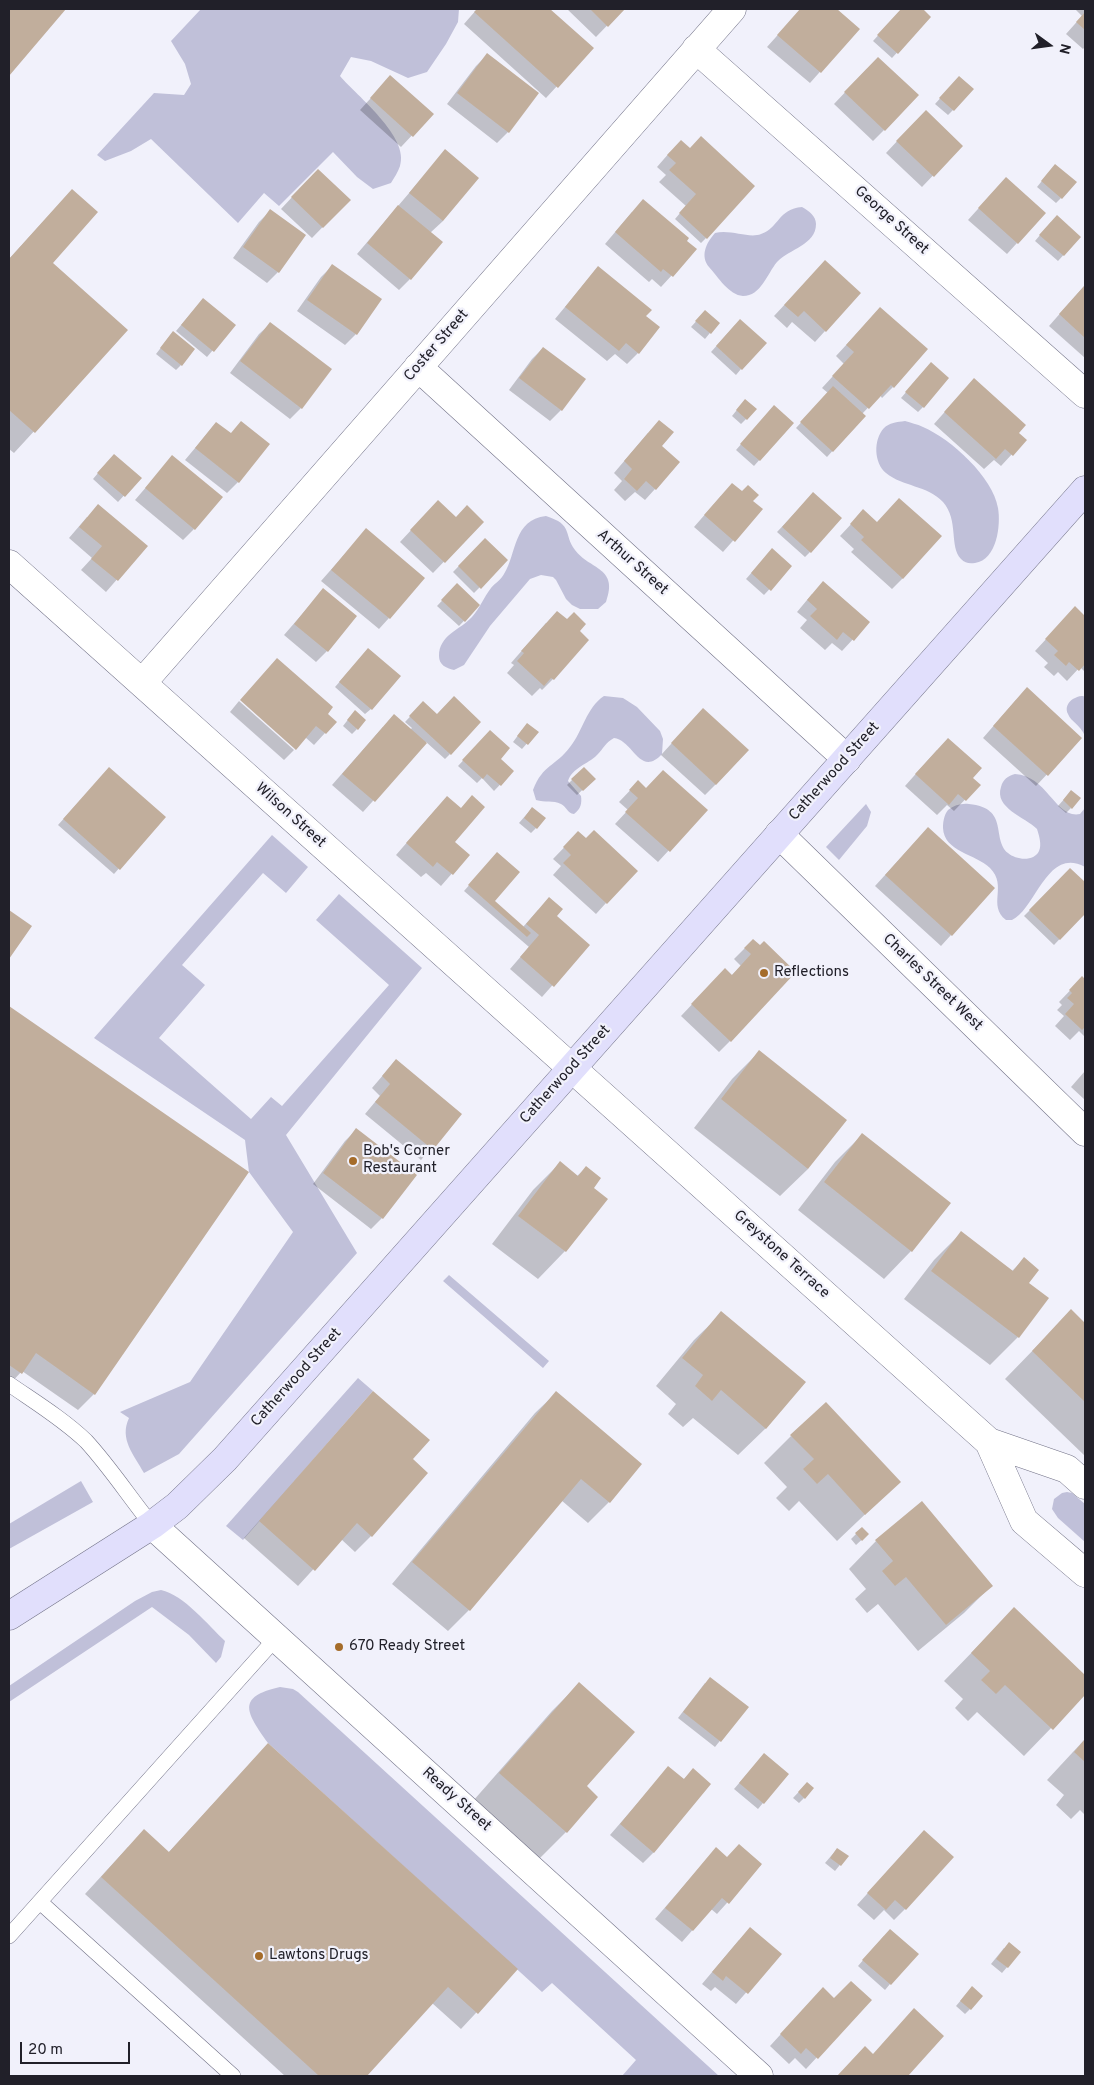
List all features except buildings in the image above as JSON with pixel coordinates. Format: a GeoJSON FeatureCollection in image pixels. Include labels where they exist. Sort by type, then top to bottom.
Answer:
{"type":"FeatureCollection","features":[{"type":"Feature","properties":{"kind":"main road","name":"Catherwood Street"},"geometry":{"type":"LineString","coordinates":[[9,1616],[152,1525],[177,1506],[225,1459],[1085,490]]}},
{"type":"Feature","properties":{"kind":"street","name":"Coster Street"},"geometry":{"type":"LineString","coordinates":[[142,683],[732,9]]}},
{"type":"Feature","properties":{"kind":"street","name":"George Street"},"geometry":{"type":"LineString","coordinates":[[696,49],[1085,394]]}},
{"type":"Feature","properties":{"kind":"street","name":"Arthur Street"},"geometry":{"type":"LineString","coordinates":[[418,367],[847,759]]}},
{"type":"Feature","properties":{"kind":"street","name":"Wilson Street"},"geometry":{"type":"LineString","coordinates":[[9,564],[572,1069]]}},
{"type":"Feature","properties":{"kind":"street","name":"Charles Street West"},"geometry":{"type":"LineString","coordinates":[[779,834],[1085,1132]]}},
{"type":"Feature","properties":{"kind":"street","name":"Greystone Terrace"},"geometry":{"type":"LineString","coordinates":[[572,1069],[989,1442],[1067,1469],[1085,1485]]}},
{"type":"Feature","properties":{"kind":"street","name":"Greystone Terrace"},"geometry":{"type":"LineString","coordinates":[[989,1442],[1024,1521],[1085,1573]]}},
{"type":"Feature","properties":{"kind":"street","name":"Ready Street"},"geometry":{"type":"LineString","coordinates":[[152,1525],[277,1636],[759,2076]]}},
{"type":"Feature","properties":{"kind":"lane"},"geometry":{"type":"LineString","coordinates":[[9,1384],[66,1423],[85,1440],[152,1525]]}},
{"type":"Feature","properties":{"kind":"lane"},"geometry":{"type":"LineString","coordinates":[[9,1936],[277,1636]]}},
{"type":"Feature","properties":{"kind":"lane"},"geometry":{"type":"LineString","coordinates":[[40,1902],[233,2076]]}},
{"type":"Feature","properties":{"kind":"shaded area"},"geometry":{"type":"Polygon","coordinates":[[[201,9],[459,9],[458,22],[427,72],[408,78],[371,61],[351,57],[340,76],[380,118],[390,130],[397,143],[401,155],[400,166],[391,183],[373,189],[357,177],[333,152],[279,206],[264,193],[238,223],[151,139],[131,151],[105,161],[97,155],[154,93],[184,95],[191,84],[185,64],[171,41],[201,9]]]}},
{"type":"Feature","properties":{"kind":"shaded area"},"geometry":{"type":"Polygon","coordinates":[[[802,207],[812,214],[816,221],[812,237],[782,257],[763,284],[749,295],[743,296],[733,292],[724,285],[706,263],[705,250],[715,233],[761,234],[772,228],[788,211],[802,207]]]}},
{"type":"Feature","properties":{"kind":"shaded area"},"geometry":{"type":"Polygon","coordinates":[[[905,421],[923,427],[946,440],[969,460],[988,484],[998,508],[999,523],[993,549],[982,560],[975,563],[967,563],[957,554],[951,517],[948,509],[937,496],[893,478],[882,469],[876,451],[880,433],[888,425],[905,421]]]}},
{"type":"Feature","properties":{"kind":"shaded area"},"geometry":{"type":"Polygon","coordinates":[[[546,516],[561,523],[566,530],[571,544],[581,557],[606,575],[609,582],[609,591],[606,602],[598,609],[580,609],[566,599],[553,577],[541,575],[530,579],[490,626],[464,665],[454,670],[443,666],[439,656],[442,643],[472,617],[491,588],[503,576],[518,539],[527,524],[535,519],[546,516]]]}},
{"type":"Feature","properties":{"kind":"shaded area"},"geometry":{"type":"Polygon","coordinates":[[[604,696],[623,698],[637,707],[660,731],[663,739],[662,754],[648,762],[642,760],[621,740],[614,738],[570,777],[568,781],[581,796],[580,808],[574,814],[558,803],[536,800],[533,790],[541,775],[565,754],[593,707],[604,696]]]}},
{"type":"Feature","properties":{"kind":"shaded area"},"geometry":{"type":"Polygon","coordinates":[[[1076,697],[1085,697],[1085,736],[1069,717],[1067,710],[1070,701],[1076,697]]]}},
{"type":"Feature","properties":{"kind":"shaded area"},"geometry":{"type":"Polygon","coordinates":[[[1015,774],[1026,776],[1036,782],[1057,804],[1071,814],[1080,814],[1085,808],[1085,867],[1072,863],[1061,865],[1043,882],[1020,914],[1012,920],[1006,920],[998,908],[998,888],[995,875],[984,863],[955,848],[945,836],[943,826],[948,810],[953,807],[966,804],[982,807],[990,811],[995,818],[1000,840],[1008,853],[1025,859],[1037,855],[1040,840],[1037,829],[1006,806],[1000,794],[1004,780],[1015,774]]]}},
{"type":"Feature","properties":{"kind":"shaded area"},"geometry":{"type":"Polygon","coordinates":[[[866,804],[871,812],[867,826],[839,860],[826,847],[866,804]]]}},
{"type":"Feature","properties":{"kind":"shaded area"},"geometry":{"type":"Polygon","coordinates":[[[272,835],[308,867],[286,893],[263,873],[182,965],[205,985],[159,1038],[251,1119],[271,1097],[282,1106],[389,985],[316,920],[339,894],[422,968],[286,1135],[357,1253],[179,1454],[144,1473],[132,1453],[127,1440],[126,1426],[129,1418],[120,1412],[190,1382],[293,1232],[249,1172],[245,1140],[94,1038],[272,835]]]}},
{"type":"Feature","properties":{"kind":"shaded area"},"geometry":{"type":"Polygon","coordinates":[[[449,1275],[549,1361],[543,1368],[443,1281],[449,1275]]]}},
{"type":"Feature","properties":{"kind":"shaded area"},"geometry":{"type":"Polygon","coordinates":[[[358,1378],[373,1391],[243,1540],[226,1526],[358,1378]]]}},
{"type":"Feature","properties":{"kind":"shaded area"},"geometry":{"type":"Polygon","coordinates":[[[81,1481],[93,1502],[9,1549],[9,1524],[81,1481]]]}},
{"type":"Feature","properties":{"kind":"shaded area"},"geometry":{"type":"Polygon","coordinates":[[[1067,1492],[1072,1493],[1085,1504],[1085,1542],[1058,1518],[1052,1509],[1054,1499],[1067,1492]]]}},
{"type":"Feature","properties":{"kind":"shaded area"},"geometry":{"type":"Polygon","coordinates":[[[161,1590],[170,1593],[187,1604],[225,1641],[221,1657],[216,1663],[189,1635],[152,1607],[9,1702],[9,1686],[135,1601],[152,1592],[161,1590]]]}},
{"type":"Feature","properties":{"kind":"shaded area"},"geometry":{"type":"Polygon","coordinates":[[[280,1687],[293,1689],[298,1692],[719,2076],[622,2076],[636,2060],[552,1983],[542,1992],[268,1743],[255,1723],[249,1708],[251,1701],[256,1696],[280,1687]]]}},
{"type":"Feature","properties":{"kind":"place","name":"Reflections"},"geometry":{"type":"Point","coordinates":[764,973]}},
{"type":"Feature","properties":{"kind":"place","name":"Bob's Corner Restaurant"},"geometry":{"type":"Point","coordinates":[353,1161]}},
{"type":"Feature","properties":{"kind":"place","name":"670 Ready Street"},"geometry":{"type":"Point","coordinates":[339,1647]}},
{"type":"Feature","properties":{"kind":"place","name":"Lawtons Drugs"},"geometry":{"type":"Point","coordinates":[259,1956]}}]}
